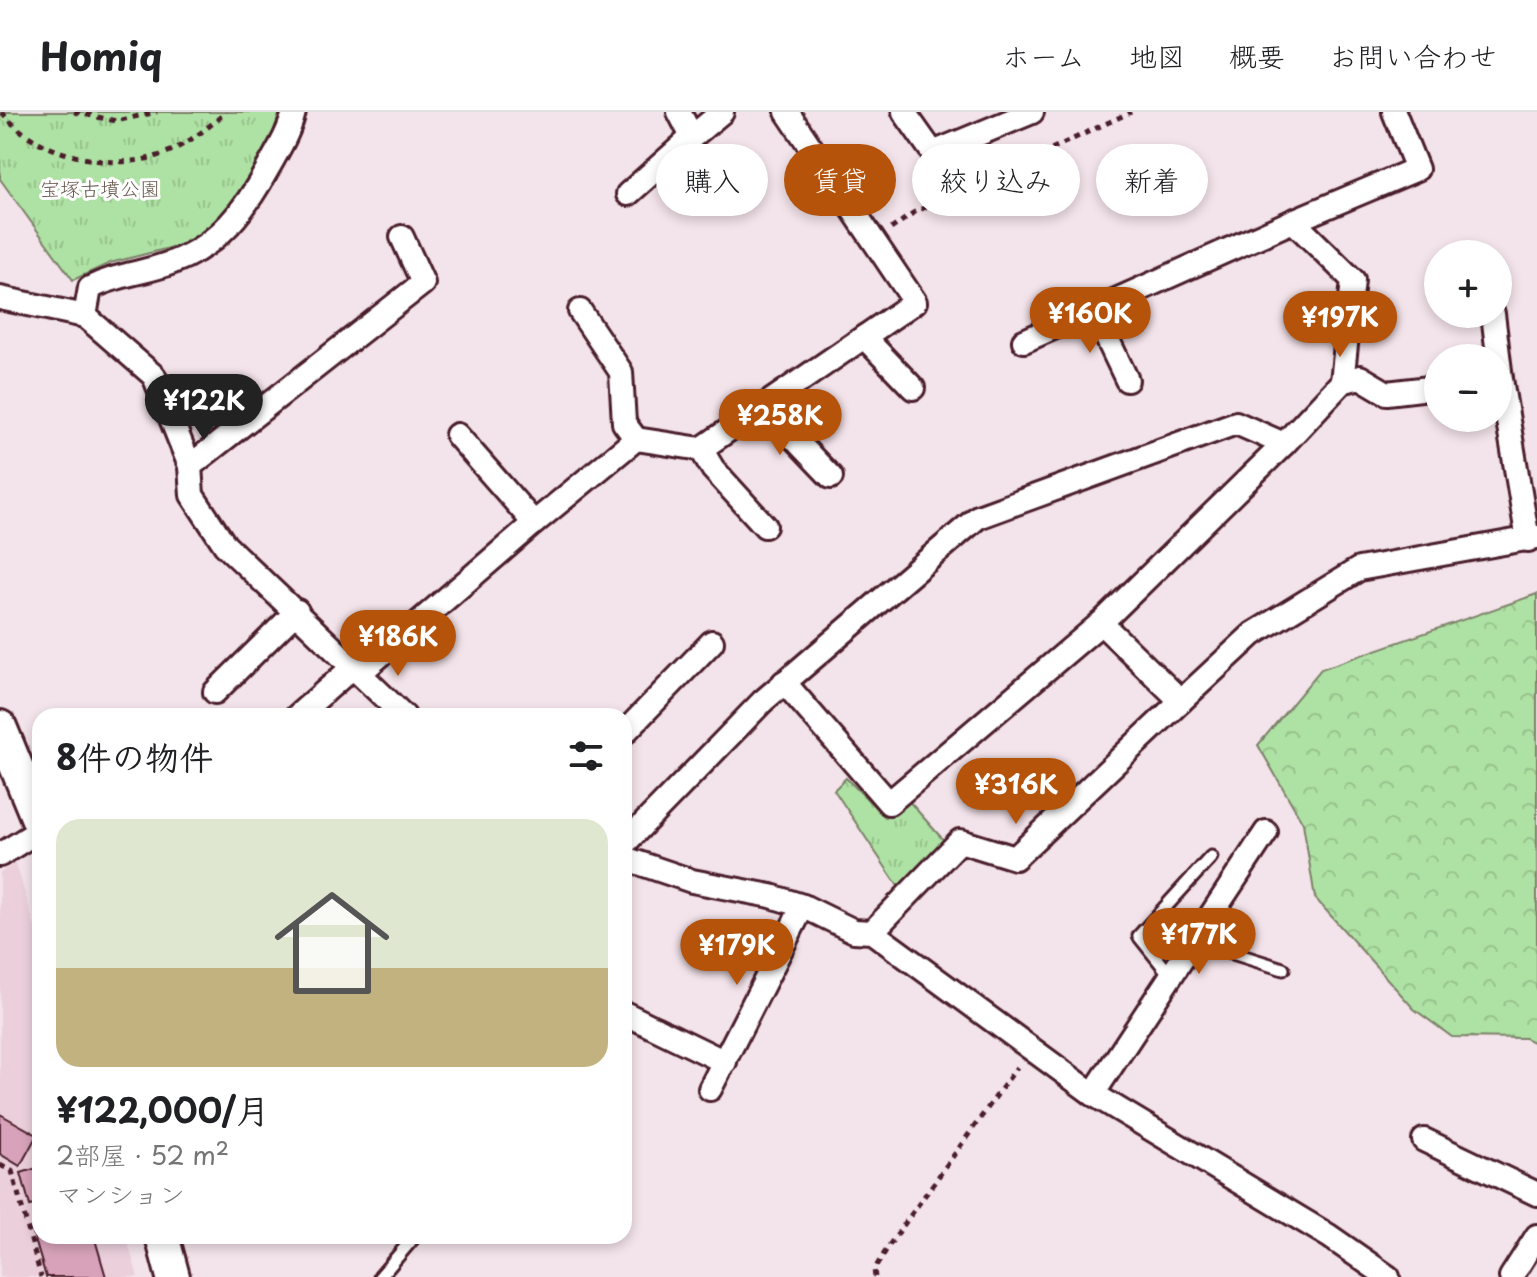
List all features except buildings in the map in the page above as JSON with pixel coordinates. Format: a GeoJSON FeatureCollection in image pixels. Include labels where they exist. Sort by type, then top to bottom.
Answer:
{"type":"FeatureCollection","features":[{"type":"Feature","properties":{"kind":"main road"},"geometry":{"type":"LineString","coordinates":[[0,727],[32,805]]}},
{"type":"Feature","properties":{"kind":"main road"},"geometry":{"type":"LineString","coordinates":[[164,1244],[173,1277]]}},
{"type":"Feature","properties":{"kind":"street"},"geometry":{"type":"LineString","coordinates":[[85,316],[90,288],[110,278],[171,263],[191,254],[205,247],[231,224],[253,196],[284,140],[294,112]]}},
{"type":"Feature","properties":{"kind":"street"},"geometry":{"type":"LineString","coordinates":[[679,112],[692,137]]}},
{"type":"Feature","properties":{"kind":"street"},"geometry":{"type":"LineString","coordinates":[[628,194],[722,112]]}},
{"type":"Feature","properties":{"kind":"street"},"geometry":{"type":"LineString","coordinates":[[580,311],[621,372],[624,423],[636,439],[701,449],[915,302],[787,112]]}},
{"type":"Feature","properties":{"kind":"street"},"geometry":{"type":"LineString","coordinates":[[904,112],[933,153],[1032,112]]}},
{"type":"Feature","properties":{"kind":"street"},"geometry":{"type":"LineString","coordinates":[[1024,341],[1417,169],[1394,112]]}},
{"type":"Feature","properties":{"kind":"street"},"geometry":{"type":"LineString","coordinates":[[1293,221],[1353,280],[1342,382]]}},
{"type":"Feature","properties":{"kind":"street"},"geometry":{"type":"LineString","coordinates":[[190,466],[423,283],[402,237]]}},
{"type":"Feature","properties":{"kind":"street"},"geometry":{"type":"LineString","coordinates":[[0,298],[85,316],[154,376],[190,466],[192,495],[225,545],[396,708]]}},
{"type":"Feature","properties":{"kind":"street"},"geometry":{"type":"LineString","coordinates":[[1094,311],[1127,380]]}},
{"type":"Feature","properties":{"kind":"street"},"geometry":{"type":"LineString","coordinates":[[864,337],[913,388]]}},
{"type":"Feature","properties":{"kind":"street"},"geometry":{"type":"LineString","coordinates":[[784,682],[889,803],[1101,623],[1284,444],[1342,382],[1360,377],[1387,393],[1424,389]]}},
{"type":"Feature","properties":{"kind":"street"},"geometry":{"type":"LineString","coordinates":[[763,406],[831,477]]}},
{"type":"Feature","properties":{"kind":"street"},"geometry":{"type":"LineString","coordinates":[[632,836],[763,701],[978,517],[1236,423],[1284,444]]}},
{"type":"Feature","properties":{"kind":"street"},"geometry":{"type":"LineString","coordinates":[[872,932],[960,841],[1015,858],[1253,634],[1359,569],[1533,538],[1510,432]]}},
{"type":"Feature","properties":{"kind":"street"},"geometry":{"type":"LineString","coordinates":[[457,435],[534,523]]}},
{"type":"Feature","properties":{"kind":"street"},"geometry":{"type":"LineString","coordinates":[[307,708],[636,439]]}},
{"type":"Feature","properties":{"kind":"street"},"geometry":{"type":"LineString","coordinates":[[701,449],[713,469],[765,526]]}},
{"type":"Feature","properties":{"kind":"street"},"geometry":{"type":"LineString","coordinates":[[215,692],[297,611]]}},
{"type":"Feature","properties":{"kind":"street"},"geometry":{"type":"LineString","coordinates":[[1101,623],[1181,701]]}},
{"type":"Feature","properties":{"kind":"street"},"geometry":{"type":"LineString","coordinates":[[632,725],[712,642]]}},
{"type":"Feature","properties":{"kind":"street"},"geometry":{"type":"LineString","coordinates":[[1093,1094],[1266,832]]}},
{"type":"Feature","properties":{"kind":"street"},"geometry":{"type":"LineString","coordinates":[[0,855],[32,835]]}},
{"type":"Feature","properties":{"kind":"street"},"geometry":{"type":"LineString","coordinates":[[632,861],[692,881],[771,896],[803,906],[854,931],[872,932],[1093,1094],[1329,1236],[1388,1277]]}},
{"type":"Feature","properties":{"kind":"street"},"geometry":{"type":"LineString","coordinates":[[710,1089],[803,906]]}},
{"type":"Feature","properties":{"kind":"street"},"geometry":{"type":"LineString","coordinates":[[632,1017],[725,1062]]}},
{"type":"Feature","properties":{"kind":"street"},"geometry":{"type":"LineString","coordinates":[[1424,1140],[1537,1194]]}},
{"type":"Feature","properties":{"kind":"street"},"geometry":{"type":"LineString","coordinates":[[1511,1277],[1537,1236]]}},
{"type":"Feature","properties":{"kind":"lane"},"geometry":{"type":"LineString","coordinates":[[1171,976],[1139,936],[1211,857]]}},
{"type":"Feature","properties":{"kind":"lane"},"geometry":{"type":"LineString","coordinates":[[1194,941],[1283,969]]}},
{"type":"Feature","properties":{"kind":"lane"},"geometry":{"type":"LineString","coordinates":[[380,1277],[408,1244]]}},
{"type":"Feature","properties":{"kind":"path"},"geometry":{"type":"LineString","coordinates":[[2,112],[10,122],[54,151],[105,162],[153,158],[197,138],[226,112]]}},
{"type":"Feature","properties":{"kind":"path"},"geometry":{"type":"LineString","coordinates":[[74,112],[116,121],[157,112]]}},
{"type":"Feature","properties":{"kind":"path"},"geometry":{"type":"LineString","coordinates":[[874,241],[913,213],[1131,112]]}},
{"type":"Feature","properties":{"kind":"path"},"geometry":{"type":"LineString","coordinates":[[875,1277],[874,1270],[890,1244],[1025,1057]]}},
{"type":"Feature","properties":{"kind":"path"},"geometry":{"type":"LineString","coordinates":[[0,1165],[12,1171],[41,1277]]}},
{"type":"Feature","properties":{"kind":"shaded area"},"geometry":{"type":"Polygon","coordinates":[[[16,863],[32,917],[32,1244],[128,1244],[138,1277],[0,1277],[0,872],[16,863]]]}},
{"type":"Feature","properties":{"kind":"green space","name":"宝塚古墳公園"},"geometry":{"type":"Polygon","coordinates":[[[0,112],[280,112],[274,130],[232,208],[189,243],[110,263],[73,280],[0,179],[0,112]]]}},
{"type":"Feature","properties":{"kind":"green space"},"geometry":{"type":"Polygon","coordinates":[[[1537,594],[1537,1044],[1525,1038],[1452,1037],[1414,1009],[1315,898],[1303,823],[1258,745],[1321,669],[1537,594]]]}},
{"type":"Feature","properties":{"kind":"green space"},"geometry":{"type":"Polygon","coordinates":[[[846,778],[885,817],[907,799],[947,844],[898,886],[834,790],[846,778]]]}}]}
